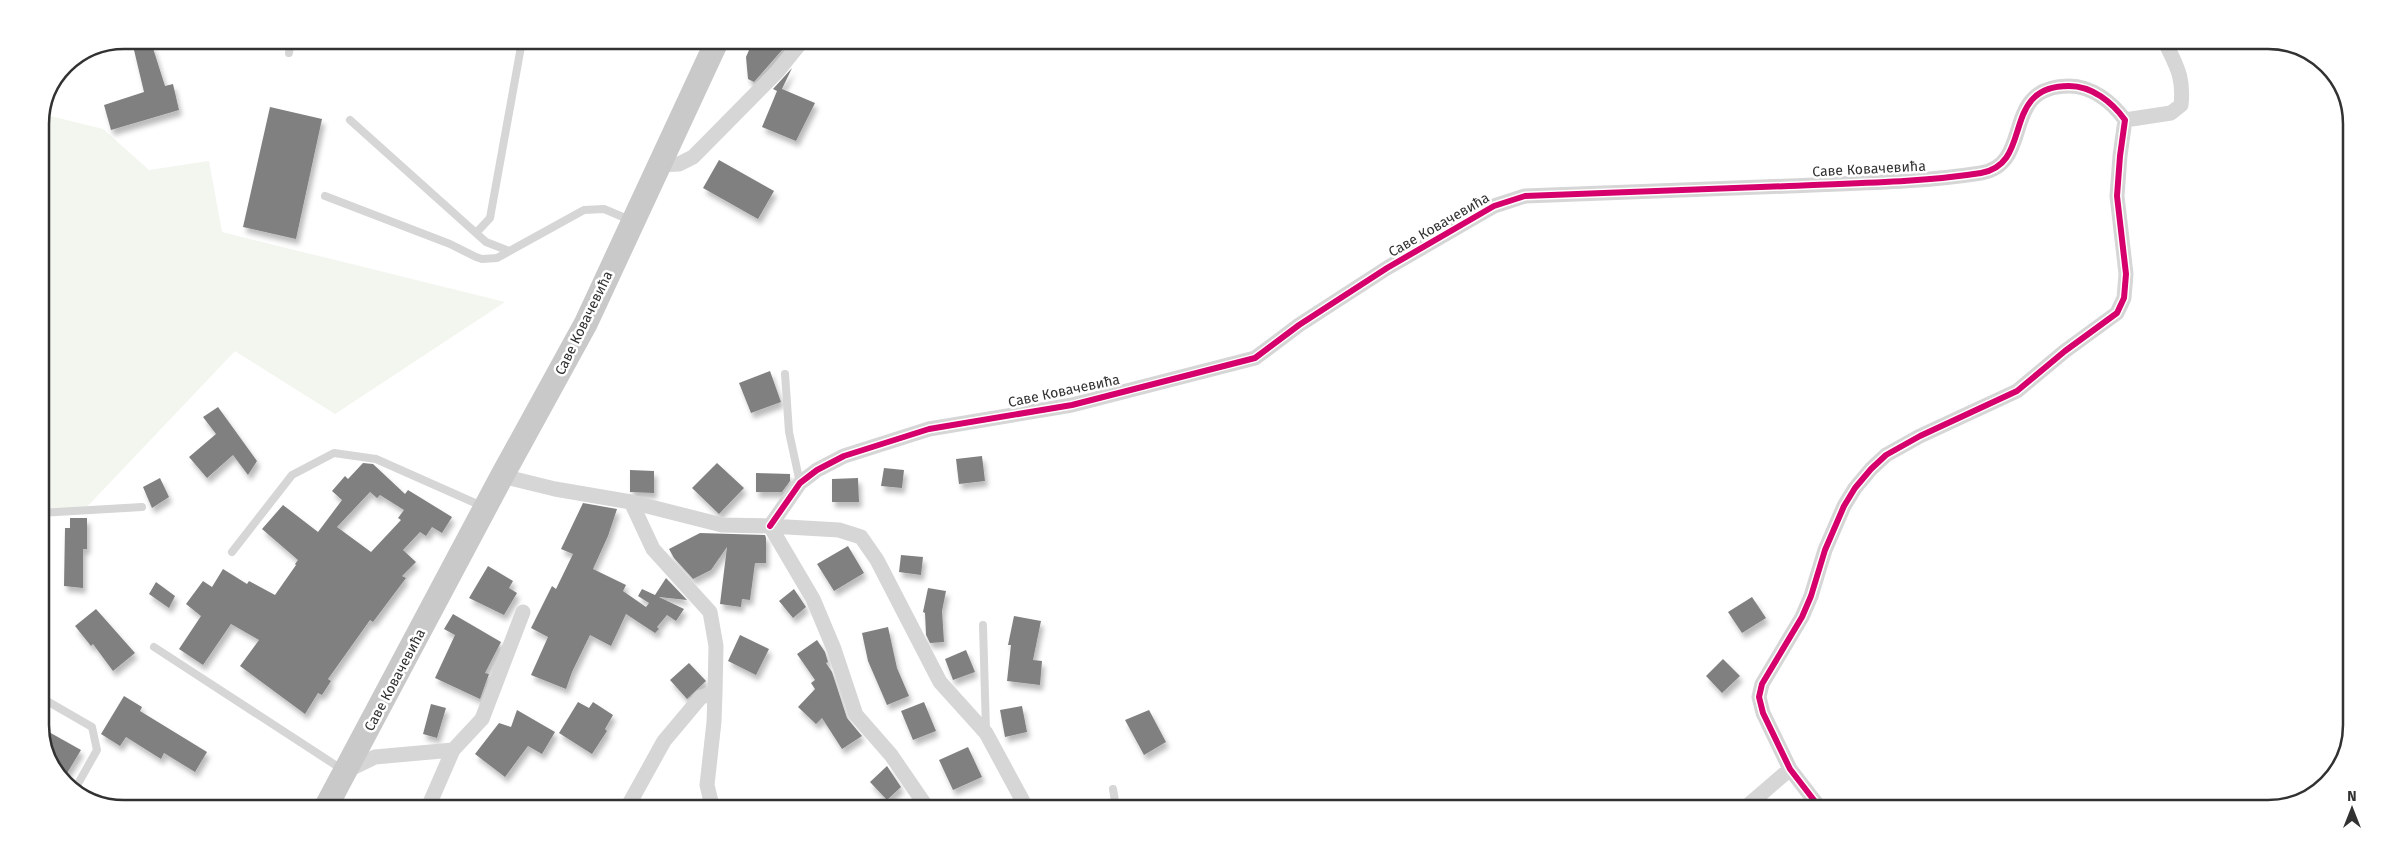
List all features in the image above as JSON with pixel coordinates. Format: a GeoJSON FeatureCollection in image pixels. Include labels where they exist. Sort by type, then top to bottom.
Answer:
{"type":"FeatureCollection","features":[{"type":"Feature","properties":{"kind":"main road","name":"Саве Ковачевића"},"geometry":{"type":"LineString","coordinates":[[330,800],[502,476],[586,323],[713,49]]}},
{"type":"Feature","properties":{"kind":"street"},"geometry":{"type":"LineString","coordinates":[[658,165],[679,164],[693,156],[777,72],[796,49]]}},
{"type":"Feature","properties":{"kind":"street"},"geometry":{"type":"LineString","coordinates":[[1814,800],[1790,769],[1763,713],[1759,698],[1762,684],[1802,617],[1811,596],[1825,550],[1855,488],[1886,455],[1920,436],[2016,391],[2065,351],[2106,323],[2117,313],[2124,298],[2126,274],[2117,196],[2125,120],[2171,112],[2181,105],[2183,86],[2180,72],[2168,49]]}},
{"type":"Feature","properties":{"kind":"street","name":"Саве Ковачевића"},"geometry":{"type":"LineString","coordinates":[[770,526],[800,483],[817,470],[844,456],[929,429],[1072,405],[1255,358],[1299,325],[1395,264],[1494,206],[1525,196],[1907,181],[1984,172],[2005,161],[2014,144],[2023,112],[2034,97],[2047,89],[2062,86],[2076,86],[2103,98],[2125,120]]}},
{"type":"Feature","properties":{"kind":"street"},"geometry":{"type":"LineString","coordinates":[[502,476],[555,489],[631,502],[722,524],[839,530],[861,537],[886,575],[940,682],[986,733],[1023,800]]}},
{"type":"Feature","properties":{"kind":"street"},"geometry":{"type":"LineString","coordinates":[[631,502],[653,549],[710,612],[716,646],[714,722],[707,785],[711,800]]}},
{"type":"Feature","properties":{"kind":"street"},"geometry":{"type":"LineString","coordinates":[[770,526],[813,599],[834,649],[856,715],[891,755],[922,800]]}},
{"type":"Feature","properties":{"kind":"street"},"geometry":{"type":"LineString","coordinates":[[431,800],[453,750],[482,719],[523,612]]}},
{"type":"Feature","properties":{"kind":"street"},"geometry":{"type":"LineString","coordinates":[[631,800],[664,741],[701,698],[715,693]]}},
{"type":"Feature","properties":{"kind":"street"},"geometry":{"type":"LineString","coordinates":[[345,772],[375,757],[453,750]]}},
{"type":"Feature","properties":{"kind":"street"},"geometry":{"type":"LineString","coordinates":[[1754,800],[1790,769]]}},
{"type":"Feature","properties":{"kind":"lane"},"geometry":{"type":"LineString","coordinates":[[289,53],[290,49]]}},
{"type":"Feature","properties":{"kind":"lane"},"geometry":{"type":"LineString","coordinates":[[476,233],[490,218],[521,49]]}},
{"type":"Feature","properties":{"kind":"lane"},"geometry":{"type":"LineString","coordinates":[[350,120],[486,242],[509,251]]}},
{"type":"Feature","properties":{"kind":"lane"},"geometry":{"type":"LineString","coordinates":[[326,196],[450,244],[482,259],[498,258],[584,210],[604,209],[632,221]]}},
{"type":"Feature","properties":{"kind":"lane"},"geometry":{"type":"LineString","coordinates":[[785,374],[789,432],[800,483]]}},
{"type":"Feature","properties":{"kind":"lane"},"geometry":{"type":"LineString","coordinates":[[232,552],[292,475],[334,453],[376,459],[486,508]]}},
{"type":"Feature","properties":{"kind":"lane"},"geometry":{"type":"LineString","coordinates":[[49,512],[142,507]]}},
{"type":"Feature","properties":{"kind":"lane"},"geometry":{"type":"LineString","coordinates":[[983,625],[986,733]]}},
{"type":"Feature","properties":{"kind":"lane"},"geometry":{"type":"LineString","coordinates":[[154,647],[345,772]]}},
{"type":"Feature","properties":{"kind":"lane"},"geometry":{"type":"LineString","coordinates":[[49,702],[92,727],[97,750],[78,784]]}},
{"type":"Feature","properties":{"kind":"lane"},"geometry":{"type":"LineString","coordinates":[[1113,788],[1115,800]]}},
{"type":"Feature","properties":{"kind":"shaded area"},"geometry":{"type":"Polygon","coordinates":[[[50,116],[103,129],[149,170],[209,161],[222,232],[505,302],[335,414],[235,351],[83,511],[49,513],[50,116]]]}},
{"type":"Feature","properties":{"kind":"building"},"geometry":{"type":"Polygon","coordinates":[[[153,49],[165,86],[173,84],[179,110],[111,130],[104,105],[144,92],[134,50],[153,49]]]}},
{"type":"Feature","properties":{"kind":"building"},"geometry":{"type":"Polygon","coordinates":[[[750,49],[783,49],[754,82],[748,79],[746,57],[750,49]]]}},
{"type":"Feature","properties":{"kind":"building"},"geometry":{"type":"Polygon","coordinates":[[[792,68],[782,89],[815,103],[796,141],[762,127],[777,91],[773,89],[792,68]]]}},
{"type":"Feature","properties":{"kind":"building"},"geometry":{"type":"Polygon","coordinates":[[[270,107],[322,119],[296,239],[243,227],[270,107]]]}},
{"type":"Feature","properties":{"kind":"building"},"geometry":{"type":"Polygon","coordinates":[[[719,160],[774,191],[758,219],[703,188],[719,160]]]}},
{"type":"Feature","properties":{"kind":"building"},"geometry":{"type":"Polygon","coordinates":[[[770,371],[781,402],[751,413],[739,383],[770,371]]]}},
{"type":"Feature","properties":{"kind":"building"},"geometry":{"type":"Polygon","coordinates":[[[218,407],[257,461],[248,475],[233,455],[207,478],[189,457],[216,434],[203,417],[218,407]]]}},
{"type":"Feature","properties":{"kind":"building"},"geometry":{"type":"Polygon","coordinates":[[[982,456],[985,481],[959,484],[956,459],[982,456]]]}},
{"type":"Feature","properties":{"kind":"building"},"geometry":{"type":"Polygon","coordinates":[[[363,463],[373,464],[405,494],[408,490],[452,517],[442,533],[432,527],[426,536],[420,532],[403,550],[416,562],[402,576],[406,578],[373,622],[370,620],[328,679],[331,681],[322,695],[318,693],[305,714],[240,666],[259,640],[231,624],[203,665],[179,649],[201,616],[186,604],[203,581],[212,587],[223,569],[247,584],[249,581],[275,595],[298,560],[262,529],[283,505],[318,532],[342,500],[332,491],[345,476],[348,479],[363,463]],[[370,492],[337,527],[371,552],[401,520],[398,518],[404,510],[380,495],[377,498],[370,492]]]}},
{"type":"Feature","properties":{"kind":"building"},"geometry":{"type":"Polygon","coordinates":[[[717,463],[744,488],[719,514],[692,488],[717,463]]]}},
{"type":"Feature","properties":{"kind":"building"},"geometry":{"type":"Polygon","coordinates":[[[884,468],[904,470],[902,488],[881,486],[884,468]]]}},
{"type":"Feature","properties":{"kind":"building"},"geometry":{"type":"Polygon","coordinates":[[[630,470],[654,471],[654,493],[630,492],[630,470]]]}},
{"type":"Feature","properties":{"kind":"building"},"geometry":{"type":"Polygon","coordinates":[[[756,473],[790,474],[790,481],[782,492],[756,492],[756,473]]]}},
{"type":"Feature","properties":{"kind":"building"},"geometry":{"type":"Polygon","coordinates":[[[160,478],[169,497],[152,508],[143,487],[160,478]]]}},
{"type":"Feature","properties":{"kind":"building"},"geometry":{"type":"Polygon","coordinates":[[[858,478],[859,502],[832,502],[832,479],[858,478]]]}},
{"type":"Feature","properties":{"kind":"building"},"geometry":{"type":"Polygon","coordinates":[[[583,503],[617,509],[608,536],[593,569],[626,585],[623,591],[646,607],[649,603],[638,596],[642,589],[655,595],[666,578],[687,600],[659,597],[684,609],[676,621],[667,615],[657,627],[659,629],[655,633],[626,614],[611,646],[590,635],[566,689],[531,675],[548,637],[531,628],[552,586],[556,589],[573,554],[561,549],[583,503]]]}},
{"type":"Feature","properties":{"kind":"building"},"geometry":{"type":"Polygon","coordinates":[[[70,518],[87,518],[87,549],[83,549],[83,588],[64,586],[65,528],[70,528],[70,518]]]}},
{"type":"Feature","properties":{"kind":"building"},"geometry":{"type":"Polygon","coordinates":[[[700,533],[765,535],[766,563],[755,563],[750,600],[742,599],[741,607],[720,604],[727,547],[711,570],[693,579],[674,558],[669,549],[700,533]]]}},
{"type":"Feature","properties":{"kind":"building"},"geometry":{"type":"Polygon","coordinates":[[[848,546],[864,573],[834,591],[817,564],[848,546]]]}},
{"type":"Feature","properties":{"kind":"building"},"geometry":{"type":"Polygon","coordinates":[[[901,555],[923,557],[921,575],[899,572],[901,555]]]}},
{"type":"Feature","properties":{"kind":"building"},"geometry":{"type":"Polygon","coordinates":[[[488,566],[513,581],[509,588],[517,593],[504,615],[469,598],[488,566]]]}},
{"type":"Feature","properties":{"kind":"building"},"geometry":{"type":"Polygon","coordinates":[[[156,582],[175,596],[169,608],[149,594],[156,582]]]}},
{"type":"Feature","properties":{"kind":"building"},"geometry":{"type":"Polygon","coordinates":[[[928,588],[946,591],[942,611],[944,642],[930,643],[926,635],[925,613],[923,612],[928,588]]]}},
{"type":"Feature","properties":{"kind":"building"},"geometry":{"type":"Polygon","coordinates":[[[794,589],[806,607],[793,618],[779,601],[794,589]]]}},
{"type":"Feature","properties":{"kind":"building"},"geometry":{"type":"Polygon","coordinates":[[[1752,597],[1766,618],[1742,633],[1728,612],[1752,597]]]}},
{"type":"Feature","properties":{"kind":"building"},"geometry":{"type":"Polygon","coordinates":[[[96,609],[135,653],[113,671],[93,644],[91,646],[75,626],[96,609]]]}},
{"type":"Feature","properties":{"kind":"building"},"geometry":{"type":"Polygon","coordinates":[[[453,614],[501,642],[485,673],[489,674],[480,699],[435,678],[455,635],[444,629],[453,614]]]}},
{"type":"Feature","properties":{"kind":"building"},"geometry":{"type":"Polygon","coordinates":[[[1014,616],[1041,621],[1033,660],[1042,661],[1040,685],[1007,681],[1011,645],[1008,645],[1014,616]]]}},
{"type":"Feature","properties":{"kind":"building"},"geometry":{"type":"Polygon","coordinates":[[[888,627],[897,668],[909,696],[887,705],[868,661],[862,633],[888,627]]]}},
{"type":"Feature","properties":{"kind":"building"},"geometry":{"type":"Polygon","coordinates":[[[740,635],[769,649],[756,675],[728,661],[740,635]]]}},
{"type":"Feature","properties":{"kind":"building"},"geometry":{"type":"Polygon","coordinates":[[[817,640],[825,652],[828,662],[826,663],[832,672],[847,718],[862,736],[842,749],[822,718],[816,724],[798,707],[815,689],[811,683],[815,680],[797,654],[817,640]]]}},
{"type":"Feature","properties":{"kind":"building"},"geometry":{"type":"Polygon","coordinates":[[[966,650],[975,672],[953,680],[945,659],[966,650]]]}},
{"type":"Feature","properties":{"kind":"building"},"geometry":{"type":"Polygon","coordinates":[[[1723,659],[1740,676],[1722,693],[1706,676],[1723,659]]]}},
{"type":"Feature","properties":{"kind":"building"},"geometry":{"type":"Polygon","coordinates":[[[689,663],[706,681],[687,699],[670,680],[689,663]]]}},
{"type":"Feature","properties":{"kind":"building"},"geometry":{"type":"Polygon","coordinates":[[[124,696],[142,707],[140,711],[207,752],[195,772],[164,753],[161,759],[126,737],[120,746],[101,734],[124,696]]]}},
{"type":"Feature","properties":{"kind":"building"},"geometry":{"type":"Polygon","coordinates":[[[578,702],[589,708],[593,702],[613,715],[605,729],[607,731],[592,754],[559,733],[578,702]]]}},
{"type":"Feature","properties":{"kind":"building"},"geometry":{"type":"Polygon","coordinates":[[[924,702],[936,731],[913,740],[901,711],[924,702]]]}},
{"type":"Feature","properties":{"kind":"building"},"geometry":{"type":"Polygon","coordinates":[[[431,704],[446,708],[437,738],[423,734],[431,704]]]}},
{"type":"Feature","properties":{"kind":"building"},"geometry":{"type":"Polygon","coordinates":[[[1022,706],[1027,732],[1005,737],[1000,710],[1022,706]]]}},
{"type":"Feature","properties":{"kind":"building"},"geometry":{"type":"Polygon","coordinates":[[[517,710],[555,732],[542,754],[528,746],[505,777],[475,754],[499,723],[511,727],[517,710]]]}},
{"type":"Feature","properties":{"kind":"building"},"geometry":{"type":"Polygon","coordinates":[[[1149,710],[1166,742],[1144,755],[1125,720],[1149,710]]]}},
{"type":"Feature","properties":{"kind":"building"},"geometry":{"type":"Polygon","coordinates":[[[49,732],[81,750],[67,774],[53,749],[49,732]]]}},
{"type":"Feature","properties":{"kind":"building"},"geometry":{"type":"Polygon","coordinates":[[[968,747],[982,777],[953,790],[939,760],[968,747]]]}},
{"type":"Feature","properties":{"kind":"building"},"geometry":{"type":"Polygon","coordinates":[[[887,766],[901,787],[887,800],[870,782],[887,766]]]}},
{"type":"Feature","properties":{"kind":"cycle path"},"geometry":{"type":"LineString","coordinates":[[770,526],[800,483],[817,470],[844,456],[929,429],[1072,405],[1255,358],[1299,325],[1387,268],[1494,206],[1525,196],[1885,182],[1981,173],[1997,167],[2008,156],[2025,111],[2033,98],[2047,89],[2069,86],[2086,89],[2108,101],[2125,120],[2117,196],[2126,274],[2124,298],[2117,313],[2065,351],[2017,391],[1920,436],[1886,455],[1855,488],[1844,506],[1825,550],[1811,596],[1802,617],[1762,684],[1759,697],[1763,713],[1790,769],[1814,800]]}}]}
